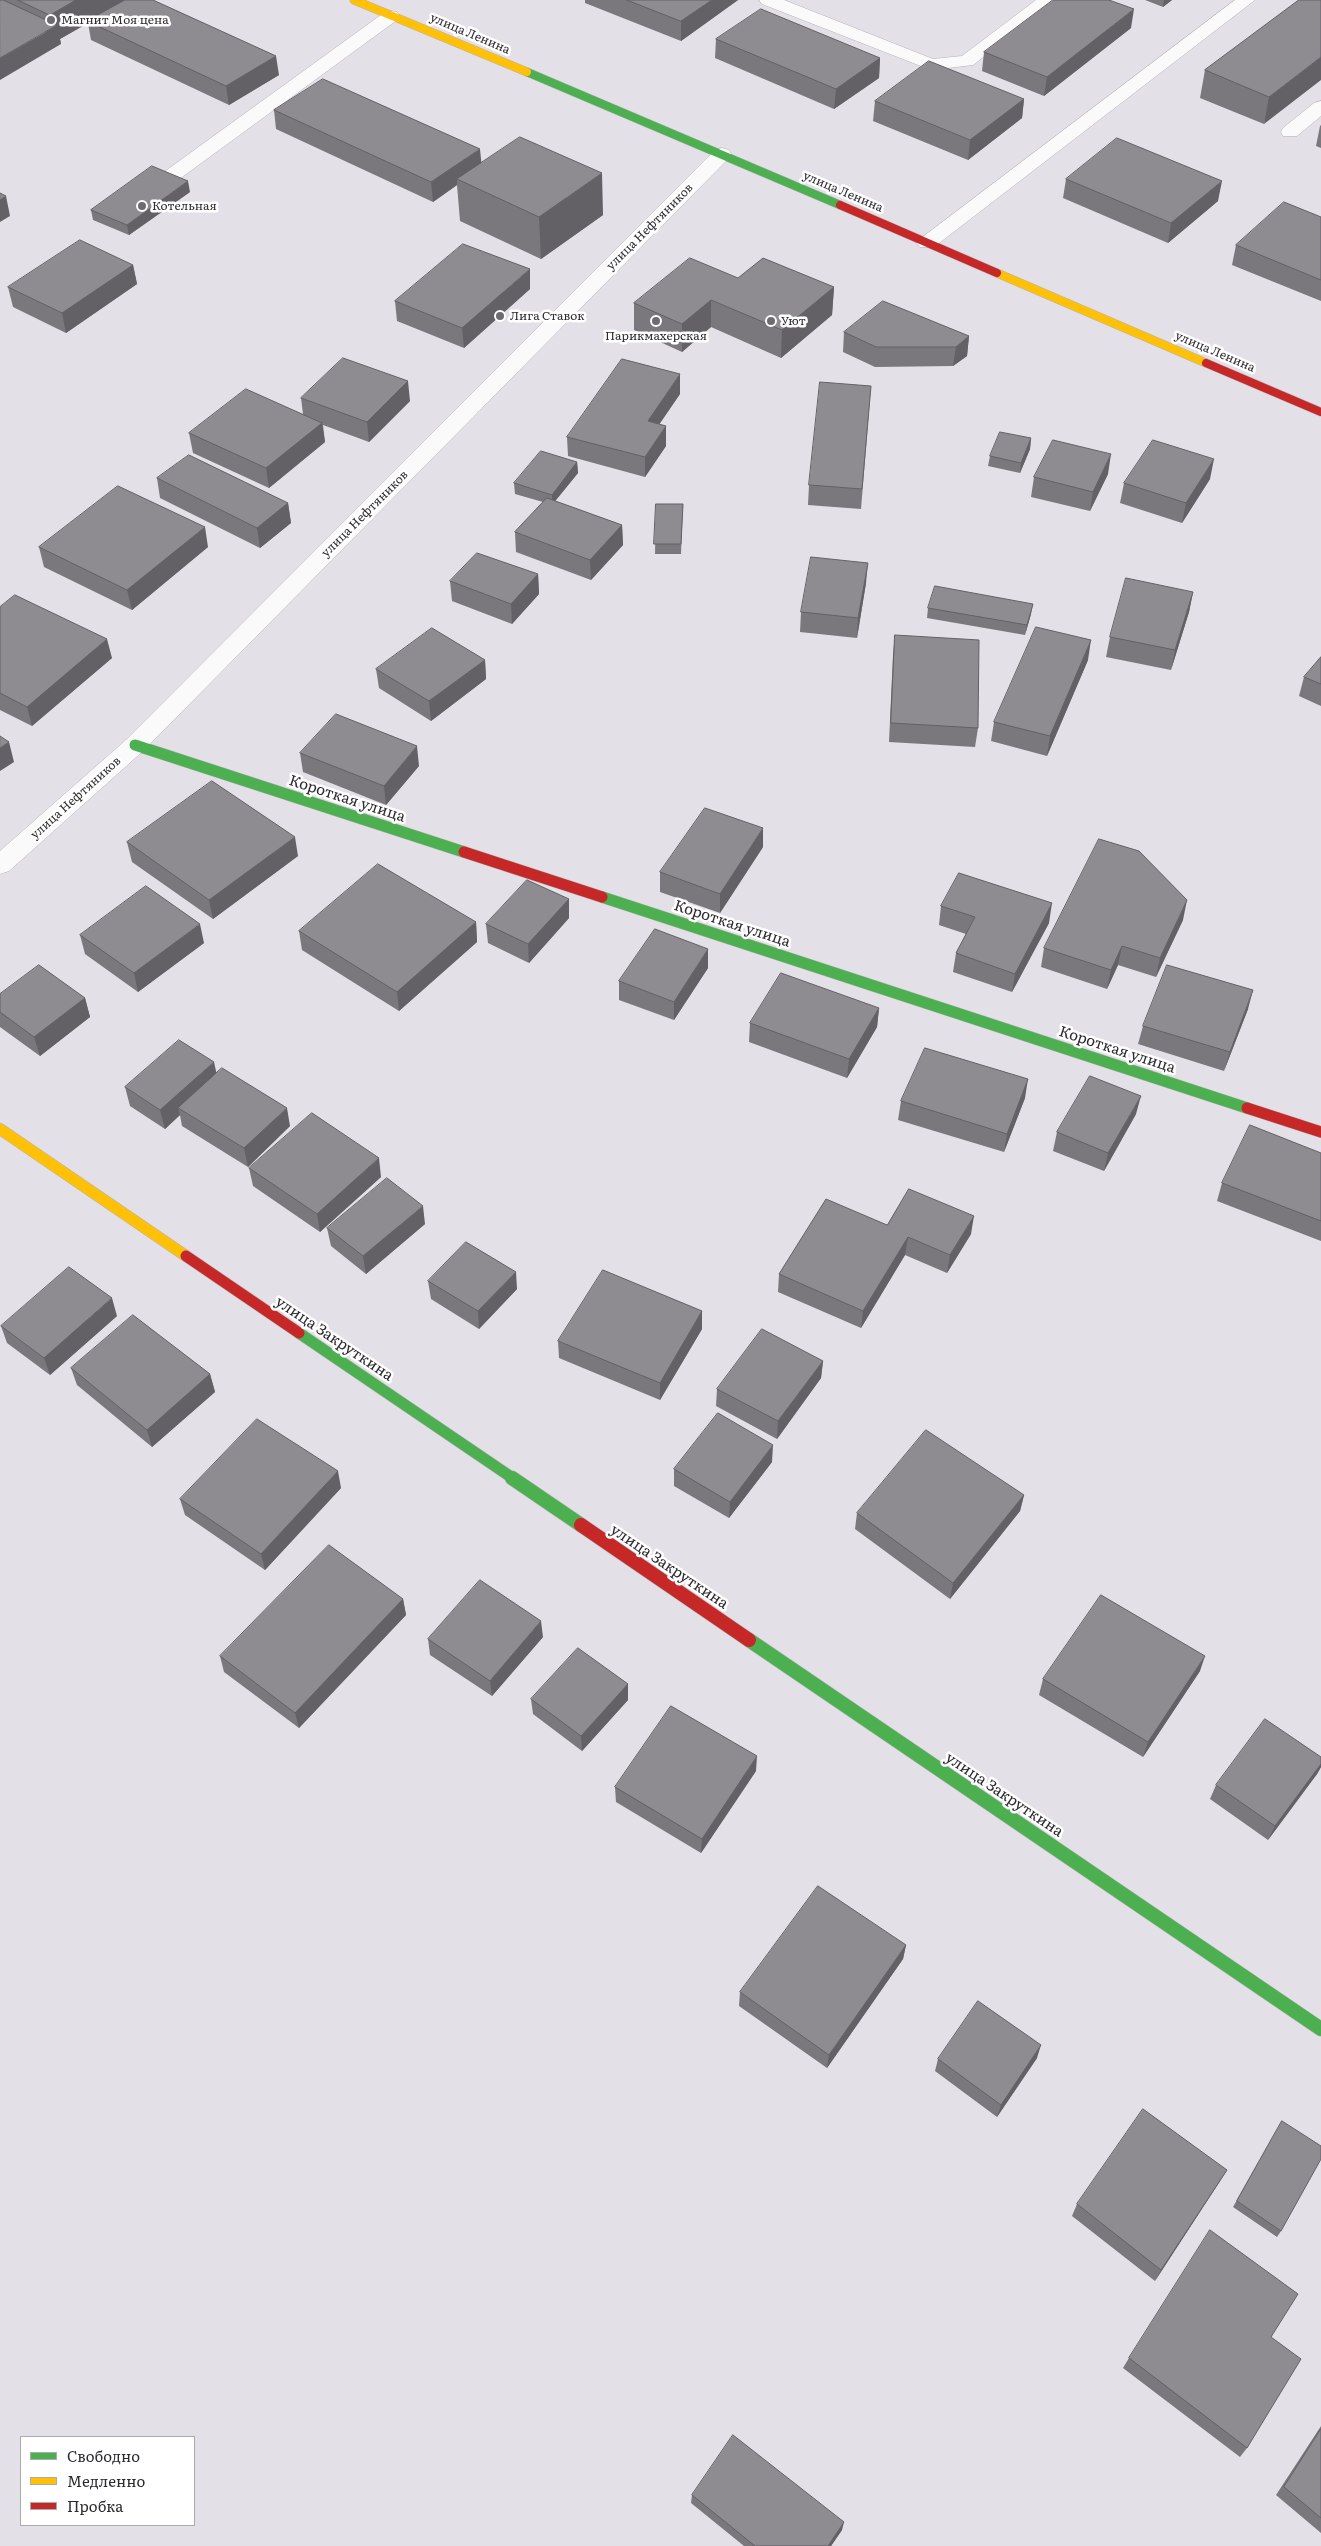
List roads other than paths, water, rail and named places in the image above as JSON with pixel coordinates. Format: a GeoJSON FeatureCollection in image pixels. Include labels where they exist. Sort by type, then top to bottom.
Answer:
{"type":"FeatureCollection","features":[{"type":"Feature","properties":{"kind":"street","name":"улица Ленина"},"geometry":{"type":"LineString","coordinates":[[354,0],[722,154],[1321,412]]}},
{"type":"Feature","properties":{"kind":"street"},"geometry":{"type":"LineString","coordinates":[[768,0],[931,65],[967,61],[1046,0]]}},
{"type":"Feature","properties":{"kind":"street"},"geometry":{"type":"LineString","coordinates":[[927,243],[1246,0]]}},
{"type":"Feature","properties":{"kind":"street"},"geometry":{"type":"LineString","coordinates":[[171,176],[391,16]]}},
{"type":"Feature","properties":{"kind":"street"},"geometry":{"type":"LineString","coordinates":[[1290,132],[1321,107]]}},
{"type":"Feature","properties":{"kind":"street","name":"улица Нефтяников"},"geometry":{"type":"LineString","coordinates":[[0,866],[134,745],[722,154]]}},
{"type":"Feature","properties":{"kind":"street","name":"Короткая улица"},"geometry":{"type":"LineString","coordinates":[[134,745],[1321,1132]]}},
{"type":"Feature","properties":{"kind":"street","name":"улица Закруткина"},"geometry":{"type":"LineString","coordinates":[[0,1130],[1321,2030]]}},
{"type":"Feature","properties":{"kind":"place","name":"Магнит Моя цена"},"geometry":{"type":"Point","coordinates":[51,20]}},
{"type":"Feature","properties":{"kind":"place","name":"Котельная"},"geometry":{"type":"Point","coordinates":[142,206]}},
{"type":"Feature","properties":{"kind":"place","name":"Лига Ставок"},"geometry":{"type":"Point","coordinates":[500,316]}},
{"type":"Feature","properties":{"kind":"place","name":"Парикмахерская"},"geometry":{"type":"Point","coordinates":[656,321]}},
{"type":"Feature","properties":{"kind":"place","name":"Уют"},"geometry":{"type":"Point","coordinates":[771,321]}}]}
